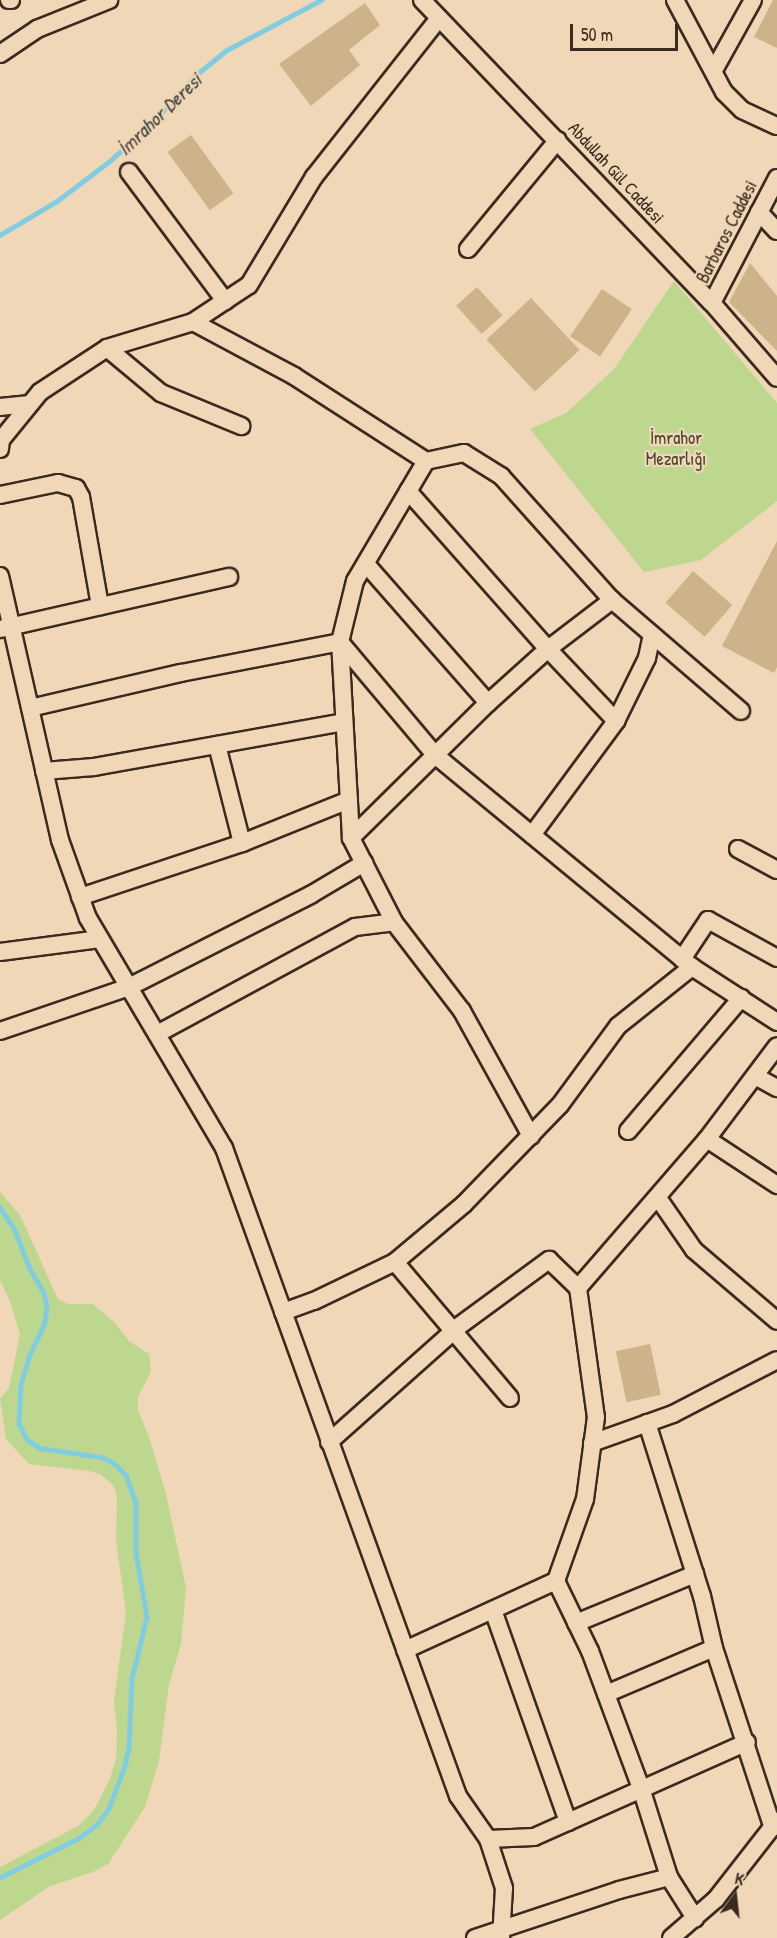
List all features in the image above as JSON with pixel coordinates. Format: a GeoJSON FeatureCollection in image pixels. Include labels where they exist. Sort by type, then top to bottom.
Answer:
{"type":"FeatureCollection","features":[{"type":"Feature","properties":{"kind":"street"},"geometry":{"type":"LineString","coordinates":[[0,54],[37,29],[109,0]]}},
{"type":"Feature","properties":{"kind":"street","name":"Abdullah Gül Caddesi"},"geometry":{"type":"LineString","coordinates":[[422,0],[712,303],[777,378]]}},
{"type":"Feature","properties":{"kind":"street"},"geometry":{"type":"LineString","coordinates":[[675,0],[724,92],[741,110],[777,126]]}},
{"type":"Feature","properties":{"kind":"street"},"geometry":{"type":"LineString","coordinates":[[714,70],[753,0]]}},
{"type":"Feature","properties":{"kind":"street"},"geometry":{"type":"LineString","coordinates":[[0,449],[1,440],[40,392],[107,348],[193,322],[249,285],[314,177],[439,18]]}},
{"type":"Feature","properties":{"kind":"street"},"geometry":{"type":"LineString","coordinates":[[468,249],[558,140]]}},
{"type":"Feature","properties":{"kind":"street"},"geometry":{"type":"LineString","coordinates":[[129,172],[225,301]]}},
{"type":"Feature","properties":{"kind":"street","name":"Barbaros Caddesi"},"geometry":{"type":"LineString","coordinates":[[712,303],[777,178]]}},
{"type":"Feature","properties":{"kind":"street"},"geometry":{"type":"LineString","coordinates":[[759,212],[777,231]]}},
{"type":"Feature","properties":{"kind":"street"},"geometry":{"type":"LineString","coordinates":[[193,322],[294,376],[426,461],[464,453],[501,476],[612,600],[741,711]]}},
{"type":"Feature","properties":{"kind":"street"},"geometry":{"type":"LineString","coordinates":[[107,348],[161,393],[241,426]]}},
{"type":"Feature","properties":{"kind":"street"},"geometry":{"type":"LineString","coordinates":[[0,407],[30,404]]}},
{"type":"Feature","properties":{"kind":"street"},"geometry":{"type":"LineString","coordinates":[[426,461],[355,581],[340,642],[351,838],[394,922],[462,1011],[531,1136]]}},
{"type":"Feature","properties":{"kind":"street"},"geometry":{"type":"LineString","coordinates":[[0,495],[58,483],[76,488],[81,497],[100,606]]}},
{"type":"Feature","properties":{"kind":"street"},"geometry":{"type":"LineString","coordinates":[[408,491],[616,722]]}},
{"type":"Feature","properties":{"kind":"street"},"geometry":{"type":"LineString","coordinates":[[366,564],[488,703]]}},
{"type":"Feature","properties":{"kind":"street"},"geometry":{"type":"LineString","coordinates":[[0,576],[6,627],[30,708],[60,840],[87,918],[224,1148],[458,1797],[488,1839],[504,1888],[501,1933]]}},
{"type":"Feature","properties":{"kind":"street"},"geometry":{"type":"LineString","coordinates":[[6,627],[229,578]]}},
{"type":"Feature","properties":{"kind":"street"},"geometry":{"type":"LineString","coordinates":[[351,838],[488,703],[548,649],[612,600]]}},
{"type":"Feature","properties":{"kind":"street"},"geometry":{"type":"LineString","coordinates":[[532,836],[616,722],[647,658],[652,634]]}},
{"type":"Feature","properties":{"kind":"street"},"geometry":{"type":"LineString","coordinates":[[30,708],[181,673],[340,642]]}},
{"type":"Feature","properties":{"kind":"street"},"geometry":{"type":"LineString","coordinates":[[340,642],[435,755],[687,963],[777,1022]]}},
{"type":"Feature","properties":{"kind":"street"},"geometry":{"type":"LineString","coordinates":[[44,771],[94,767],[344,722]]}},
{"type":"Feature","properties":{"kind":"street"},"geometry":{"type":"LineString","coordinates":[[217,745],[243,843]]}},
{"type":"Feature","properties":{"kind":"street"},"geometry":{"type":"LineString","coordinates":[[80,897],[199,855],[243,843],[349,800]]}},
{"type":"Feature","properties":{"kind":"street"},"geometry":{"type":"LineString","coordinates":[[738,849],[777,870]]}},
{"type":"Feature","properties":{"kind":"street"},"geometry":{"type":"LineString","coordinates":[[0,1031],[129,987],[312,894],[364,863]]}},
{"type":"Feature","properties":{"kind":"street"},"geometry":{"type":"LineString","coordinates":[[283,1312],[314,1301],[395,1262],[464,1204],[560,1105],[618,1026],[687,963],[708,920],[777,958]]}},
{"type":"Feature","properties":{"kind":"street"},"geometry":{"type":"LineString","coordinates":[[157,1034],[355,927],[394,922]]}},
{"type":"Feature","properties":{"kind":"street"},"geometry":{"type":"LineString","coordinates":[[0,952],[100,939]]}},
{"type":"Feature","properties":{"kind":"street"},"geometry":{"type":"LineString","coordinates":[[628,1131],[741,999]]}},
{"type":"Feature","properties":{"kind":"street"},"geometry":{"type":"LineString","coordinates":[[578,1288],[707,1139],[777,1046]]}},
{"type":"Feature","properties":{"kind":"street"},"geometry":{"type":"LineString","coordinates":[[755,1076],[777,1088]]}},
{"type":"Feature","properties":{"kind":"street"},"geometry":{"type":"LineString","coordinates":[[707,1139],[777,1185]]}},
{"type":"Feature","properties":{"kind":"street"},"geometry":{"type":"LineString","coordinates":[[658,1197],[694,1250],[777,1321]]}},
{"type":"Feature","properties":{"kind":"street"},"geometry":{"type":"LineString","coordinates":[[329,1442],[453,1331],[549,1260],[578,1288],[596,1417],[585,1499],[556,1581],[606,1694],[641,1788],[669,1877],[695,1918]]}},
{"type":"Feature","properties":{"kind":"street"},"geometry":{"type":"LineString","coordinates":[[395,1262],[510,1398]]}},
{"type":"Feature","properties":{"kind":"street"},"geometry":{"type":"LineString","coordinates":[[592,1443],[673,1414],[777,1360]]}},
{"type":"Feature","properties":{"kind":"street"},"geometry":{"type":"LineString","coordinates":[[647,1423],[695,1574],[714,1648],[775,1825],[716,1899],[671,1938]]}},
{"type":"Feature","properties":{"kind":"street"},"geometry":{"type":"LineString","coordinates":[[576,1623],[695,1574]]}},
{"type":"Feature","properties":{"kind":"street"},"geometry":{"type":"LineString","coordinates":[[405,1650],[556,1581]]}},
{"type":"Feature","properties":{"kind":"street"},"geometry":{"type":"LineString","coordinates":[[493,1610],[568,1822]]}},
{"type":"Feature","properties":{"kind":"street"},"geometry":{"type":"LineString","coordinates":[[606,1694],[714,1648]]}},
{"type":"Feature","properties":{"kind":"street"},"geometry":{"type":"LineString","coordinates":[[488,1839],[534,1837],[747,1742]]}},
{"type":"Feature","properties":{"kind":"street"},"geometry":{"type":"LineString","coordinates":[[475,1938],[501,1933],[619,1890],[669,1877]]}},
{"type":"Feature","properties":{"kind":"green space","name":"İmrahor Mezarlığı"},"geometry":{"type":"Polygon","coordinates":[[[674,281],[777,403],[777,501],[701,560],[644,572],[530,429],[566,413],[614,369],[674,281]]]}},
{"type":"Feature","properties":{"kind":"green space"},"geometry":{"type":"Polygon","coordinates":[[[0,1192],[20,1215],[58,1299],[68,1304],[93,1304],[115,1323],[129,1341],[149,1354],[151,1371],[138,1397],[138,1410],[149,1437],[166,1494],[186,1588],[181,1644],[169,1684],[159,1761],[145,1807],[108,1864],[93,1872],[50,1886],[0,1920],[0,1867],[78,1826],[94,1810],[110,1779],[116,1758],[117,1730],[114,1701],[126,1612],[116,1541],[117,1496],[113,1485],[100,1474],[89,1471],[29,1464],[6,1439],[0,1399],[9,1388],[20,1334],[10,1301],[0,1280],[0,1192]]]}},
{"type":"Feature","properties":{"kind":"building"},"geometry":{"type":"Polygon","coordinates":[[[773,0],[777,0],[777,48],[754,37],[773,0]]]}},
{"type":"Feature","properties":{"kind":"building"},"geometry":{"type":"Polygon","coordinates":[[[365,3],[380,25],[349,50],[360,65],[311,106],[279,64],[365,3]]]}},
{"type":"Feature","properties":{"kind":"building"},"geometry":{"type":"Polygon","coordinates":[[[191,135],[233,193],[210,210],[168,152],[191,135]]]}},
{"type":"Feature","properties":{"kind":"building"},"geometry":{"type":"Polygon","coordinates":[[[750,263],[777,296],[777,351],[729,302],[750,263]]]}},
{"type":"Feature","properties":{"kind":"building"},"geometry":{"type":"Polygon","coordinates":[[[477,287],[502,315],[482,334],[456,306],[477,287]]]}},
{"type":"Feature","properties":{"kind":"building"},"geometry":{"type":"Polygon","coordinates":[[[602,289],[632,309],[600,356],[570,336],[602,289]]]}},
{"type":"Feature","properties":{"kind":"building"},"geometry":{"type":"Polygon","coordinates":[[[531,298],[579,350],[535,392],[486,340],[531,298]]]}},
{"type":"Feature","properties":{"kind":"building"},"geometry":{"type":"Polygon","coordinates":[[[777,541],[777,667],[774,673],[722,646],[777,541]]]}},
{"type":"Feature","properties":{"kind":"building"},"geometry":{"type":"Polygon","coordinates":[[[693,571],[732,605],[705,637],[665,603],[693,571]]]}},
{"type":"Feature","properties":{"kind":"building"},"geometry":{"type":"Polygon","coordinates":[[[650,1344],[661,1395],[627,1402],[616,1351],[650,1344]]]}},
{"type":"Feature","properties":{"kind":"waterway","name":"İmrahor Deresi"},"geometry":{"type":"LineString","coordinates":[[0,235],[57,201],[111,160],[153,122],[197,74],[225,51],[321,0]]}},
{"type":"Feature","properties":{"kind":"waterway"},"geometry":{"type":"LineString","coordinates":[[0,1207],[15,1230],[29,1267],[44,1293],[47,1306],[45,1323],[30,1355],[21,1384],[19,1424],[27,1439],[40,1448],[101,1457],[114,1463],[126,1475],[136,1502],[136,1553],[147,1617],[132,1679],[129,1748],[109,1809],[97,1825],[80,1838],[0,1878]]}}]}
